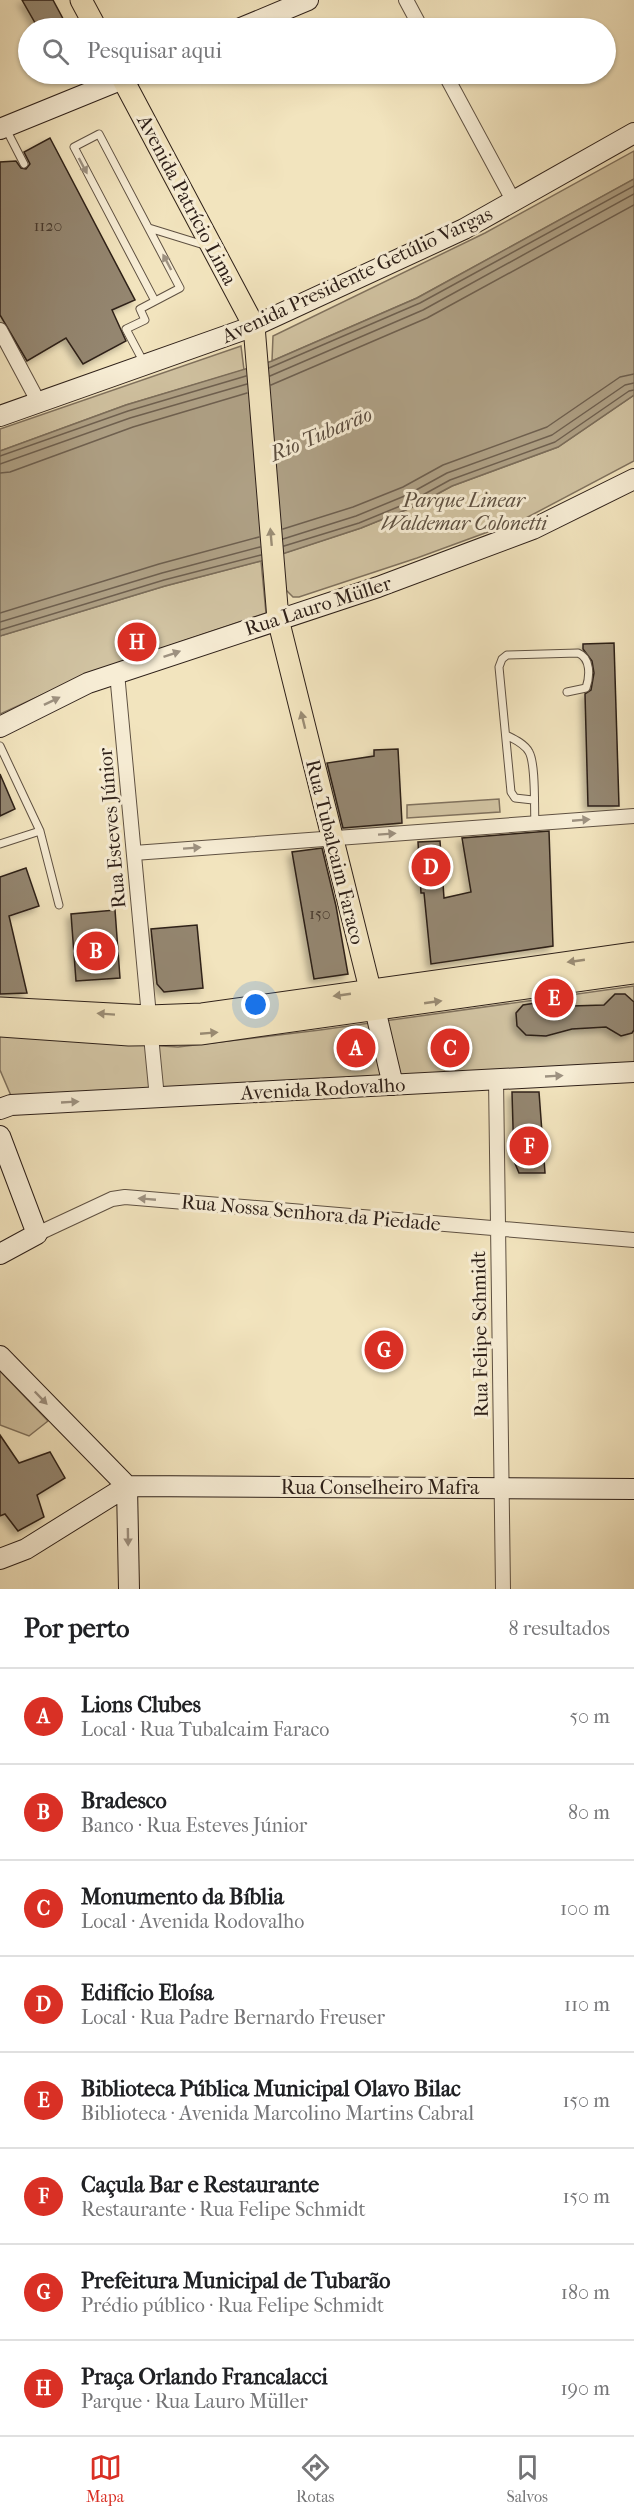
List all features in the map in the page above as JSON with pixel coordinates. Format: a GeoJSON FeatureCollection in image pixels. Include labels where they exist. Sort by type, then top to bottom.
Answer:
{"type":"FeatureCollection","features":[{"type":"Feature","properties":{"kind":"main road"},"geometry":{"type":"LineString","coordinates":[[81,0],[91,18]]}},
{"type":"Feature","properties":{"kind":"main road","name":"Avenida Patrício Lima"},"geometry":{"type":"LineString","coordinates":[[131,84],[255,333]]}},
{"type":"Feature","properties":{"kind":"main road","name":"Rua Tubalcaim Faraco"},"geometry":{"type":"LineString","coordinates":[[255,333],[278,619],[372,1000]]}},
{"type":"Feature","properties":{"kind":"main road"},"geometry":{"type":"LineString","coordinates":[[0,1008],[150,1026],[227,1031],[372,1000],[634,953]]}},
{"type":"Feature","properties":{"kind":"main road"},"geometry":{"type":"LineString","coordinates":[[372,1000],[634,973]]}},
{"type":"Feature","properties":{"kind":"main road"},"geometry":{"type":"LineString","coordinates":[[0,1026],[150,1026]]}},
{"type":"Feature","properties":{"kind":"street"},"geometry":{"type":"LineString","coordinates":[[265,18],[308,0]]}},
{"type":"Feature","properties":{"kind":"street"},"geometry":{"type":"LineString","coordinates":[[406,0],[416,18]]}},
{"type":"Feature","properties":{"kind":"street"},"geometry":{"type":"LineString","coordinates":[[3,128],[105,84]]}},
{"type":"Feature","properties":{"kind":"street"},"geometry":{"type":"LineString","coordinates":[[450,84],[514,202]]}},
{"type":"Feature","properties":{"kind":"street","name":"Avenida Presidente Getúlio Vargas"},"geometry":{"type":"LineString","coordinates":[[0,416],[145,365],[255,333],[514,202],[634,133]]}},
{"type":"Feature","properties":{"kind":"street"},"geometry":{"type":"LineString","coordinates":[[0,330],[39,402]]}},
{"type":"Feature","properties":{"kind":"street","name":"Rua Lauro Müller"},"geometry":{"type":"LineString","coordinates":[[0,727],[88,683],[378,587],[542,525],[634,479]]}},
{"type":"Feature","properties":{"kind":"street","name":"Rua Esteves Júnior"},"geometry":{"type":"LineString","coordinates":[[117,673],[157,1098]]}},
{"type":"Feature","properties":{"kind":"street"},"geometry":{"type":"LineString","coordinates":[[134,853],[634,816]]}},
{"type":"Feature","properties":{"kind":"street","name":"Rua Tubalcaim Faraco"},"geometry":{"type":"LineString","coordinates":[[372,1000],[393,1085]]}},
{"type":"Feature","properties":{"kind":"street","name":"Avenida Rodovalho"},"geometry":{"type":"LineString","coordinates":[[4,1105],[634,1072]]}},
{"type":"Feature","properties":{"kind":"street","name":"Rua Felipe Schmidt"},"geometry":{"type":"LineString","coordinates":[[496,1079],[503,1589]]}},
{"type":"Feature","properties":{"kind":"street"},"geometry":{"type":"LineString","coordinates":[[0,1136],[37,1234]]}},
{"type":"Feature","properties":{"kind":"street","name":"Rua Nossa Senhora da Piedade"},"geometry":{"type":"LineString","coordinates":[[0,1254],[112,1199],[125,1197],[634,1240]]}},
{"type":"Feature","properties":{"kind":"street"},"geometry":{"type":"LineString","coordinates":[[0,1356],[127,1486],[129,1589]]}},
{"type":"Feature","properties":{"kind":"street"},"geometry":{"type":"LineString","coordinates":[[0,1559],[26,1549],[127,1486]]}},
{"type":"Feature","properties":{"kind":"street","name":"Rua Conselheiro Mafra"},"geometry":{"type":"LineString","coordinates":[[127,1486],[634,1489]]}},
{"type":"Feature","properties":{"kind":"lane"},"geometry":{"type":"LineString","coordinates":[[3,128],[24,164]]}},
{"type":"Feature","properties":{"kind":"lane"},"geometry":{"type":"LineString","coordinates":[[145,365],[126,329],[145,320],[140,309],[180,288],[99,134],[74,147],[155,301]]}},
{"type":"Feature","properties":{"kind":"lane"},"geometry":{"type":"LineString","coordinates":[[149,228],[213,248]]}},
{"type":"Feature","properties":{"kind":"lane"},"geometry":{"type":"LineString","coordinates":[[533,800],[520,799],[512,795],[499,667],[502,659],[507,655],[578,653],[584,656],[588,662],[586,688],[567,692]]}},
{"type":"Feature","properties":{"kind":"lane"},"geometry":{"type":"LineString","coordinates":[[506,735],[523,745],[529,752],[535,824]]}},
{"type":"Feature","properties":{"kind":"lane"},"geometry":{"type":"LineString","coordinates":[[0,746],[40,831],[59,905]]}},
{"type":"Feature","properties":{"kind":"lane"},"geometry":{"type":"LineString","coordinates":[[0,844],[40,831]]}},
{"type":"Feature","properties":{"kind":"green space"},"geometry":{"type":"Polygon","coordinates":[[[634,151],[634,179],[417,298],[272,361],[273,336],[485,233],[634,151]]]}},
{"type":"Feature","properties":{"kind":"green space"},"geometry":{"type":"Polygon","coordinates":[[[241,346],[244,370],[126,405],[0,451],[0,429],[241,346]]]}},
{"type":"Feature","properties":{"kind":"green space","name":"Parque Linear Waldemar Colonetti"},"geometry":{"type":"Polygon","coordinates":[[[634,395],[634,461],[526,518],[417,558],[299,597],[293,597],[285,589],[281,554],[361,528],[413,507],[452,486],[558,447],[634,395]]]}},
{"type":"Feature","properties":{"kind":"green space"},"geometry":{"type":"Polygon","coordinates":[[[261,561],[266,613],[92,672],[0,714],[0,636],[165,586],[261,561]]]}},
{"type":"Feature","properties":{"kind":"green space"},"geometry":{"type":"Polygon","coordinates":[[[499,799],[500,812],[407,818],[407,805],[499,799]]]}},
{"type":"Feature","properties":{"kind":"green space"},"geometry":{"type":"Polygon","coordinates":[[[634,986],[634,1065],[12,1098],[0,1070],[0,1036],[178,1047],[320,1030],[634,986]]]}},
{"type":"Feature","properties":{"kind":"green space"},"geometry":{"type":"Polygon","coordinates":[[[0,1371],[48,1421],[29,1436],[0,1425],[0,1371]]]}},
{"type":"Feature","properties":{"kind":"water","name":"Rio Tubarão"},"geometry":{"type":"Polygon","coordinates":[[[634,179],[634,395],[558,447],[452,486],[413,507],[361,528],[261,561],[165,586],[0,636],[0,451],[126,405],[272,361],[417,298],[634,179]]]}},
{"type":"Feature","properties":{"kind":"building"},"geometry":{"type":"Polygon","coordinates":[[[22,0],[53,0],[63,18],[32,18],[22,0]]]}},
{"type":"Feature","properties":{"kind":"building"},"geometry":{"type":"Polygon","coordinates":[[[50,138],[135,300],[112,310],[126,341],[83,364],[66,338],[27,361],[0,315],[0,162],[16,161],[21,168],[26,169],[30,164],[24,152],[50,138]]]}},
{"type":"Feature","properties":{"kind":"building"},"geometry":{"type":"Polygon","coordinates":[[[614,643],[619,806],[588,806],[585,694],[591,690],[594,673],[592,661],[583,649],[583,644],[614,643]]]}},
{"type":"Feature","properties":{"kind":"building"},"geometry":{"type":"Polygon","coordinates":[[[398,749],[402,823],[343,828],[327,763],[374,756],[374,750],[398,749]]]}},
{"type":"Feature","properties":{"kind":"building"},"geometry":{"type":"Polygon","coordinates":[[[0,774],[15,809],[0,816],[0,774]]]}},
{"type":"Feature","properties":{"kind":"building"},"geometry":{"type":"Polygon","coordinates":[[[549,831],[553,946],[431,964],[424,893],[421,893],[418,842],[440,841],[444,898],[471,892],[462,838],[549,831]]]}},
{"type":"Feature","properties":{"kind":"building"},"geometry":{"type":"Polygon","coordinates":[[[322,848],[336,906],[348,974],[314,979],[292,852],[322,848]]]}},
{"type":"Feature","properties":{"kind":"building"},"geometry":{"type":"Polygon","coordinates":[[[26,868],[39,906],[9,916],[27,993],[0,994],[0,877],[26,868]]]}},
{"type":"Feature","properties":{"kind":"building"},"geometry":{"type":"Polygon","coordinates":[[[115,910],[120,978],[76,981],[71,914],[115,910]]]}},
{"type":"Feature","properties":{"kind":"building"},"geometry":{"type":"Polygon","coordinates":[[[197,925],[203,988],[164,992],[157,984],[151,929],[197,925]]]}},
{"type":"Feature","properties":{"kind":"building"},"geometry":{"type":"Polygon","coordinates":[[[615,994],[625,994],[634,1002],[634,1030],[632,1033],[621,1036],[606,1027],[572,1029],[546,1036],[526,1035],[517,1026],[516,1013],[523,1005],[542,1002],[571,1006],[604,1005],[615,994]]]}},
{"type":"Feature","properties":{"kind":"building"},"geometry":{"type":"Polygon","coordinates":[[[512,1092],[539,1092],[545,1173],[519,1173],[514,1161],[512,1092]]]}},
{"type":"Feature","properties":{"kind":"building"},"geometry":{"type":"Polygon","coordinates":[[[0,1435],[19,1463],[50,1452],[65,1478],[37,1495],[44,1517],[18,1531],[5,1514],[0,1516],[0,1435]]]}},
{"type":"Feature","properties":{"kind":"place","name":"Praça Orlando Francalacci"},"geometry":{"type":"Point","coordinates":[137,642]}},
{"type":"Feature","properties":{"kind":"place","name":"Edifício Eloísa"},"geometry":{"type":"Point","coordinates":[431,867]}},
{"type":"Feature","properties":{"kind":"place","name":"Bradesco"},"geometry":{"type":"Point","coordinates":[96,951]}},
{"type":"Feature","properties":{"kind":"place","name":"Biblioteca Pública Municipal Olavo Bilac"},"geometry":{"type":"Point","coordinates":[554,998]}},
{"type":"Feature","properties":{"kind":"place","name":"Lions Clubes"},"geometry":{"type":"Point","coordinates":[356,1048]}},
{"type":"Feature","properties":{"kind":"place","name":"Monumento da Bíblia"},"geometry":{"type":"Point","coordinates":[450,1048]}},
{"type":"Feature","properties":{"kind":"place","name":"Caçula Bar e Restaurante"},"geometry":{"type":"Point","coordinates":[529,1146]}},
{"type":"Feature","properties":{"kind":"place","name":"Prefeitura Municipal de Tubarão"},"geometry":{"type":"Point","coordinates":[384,1350]}}]}
